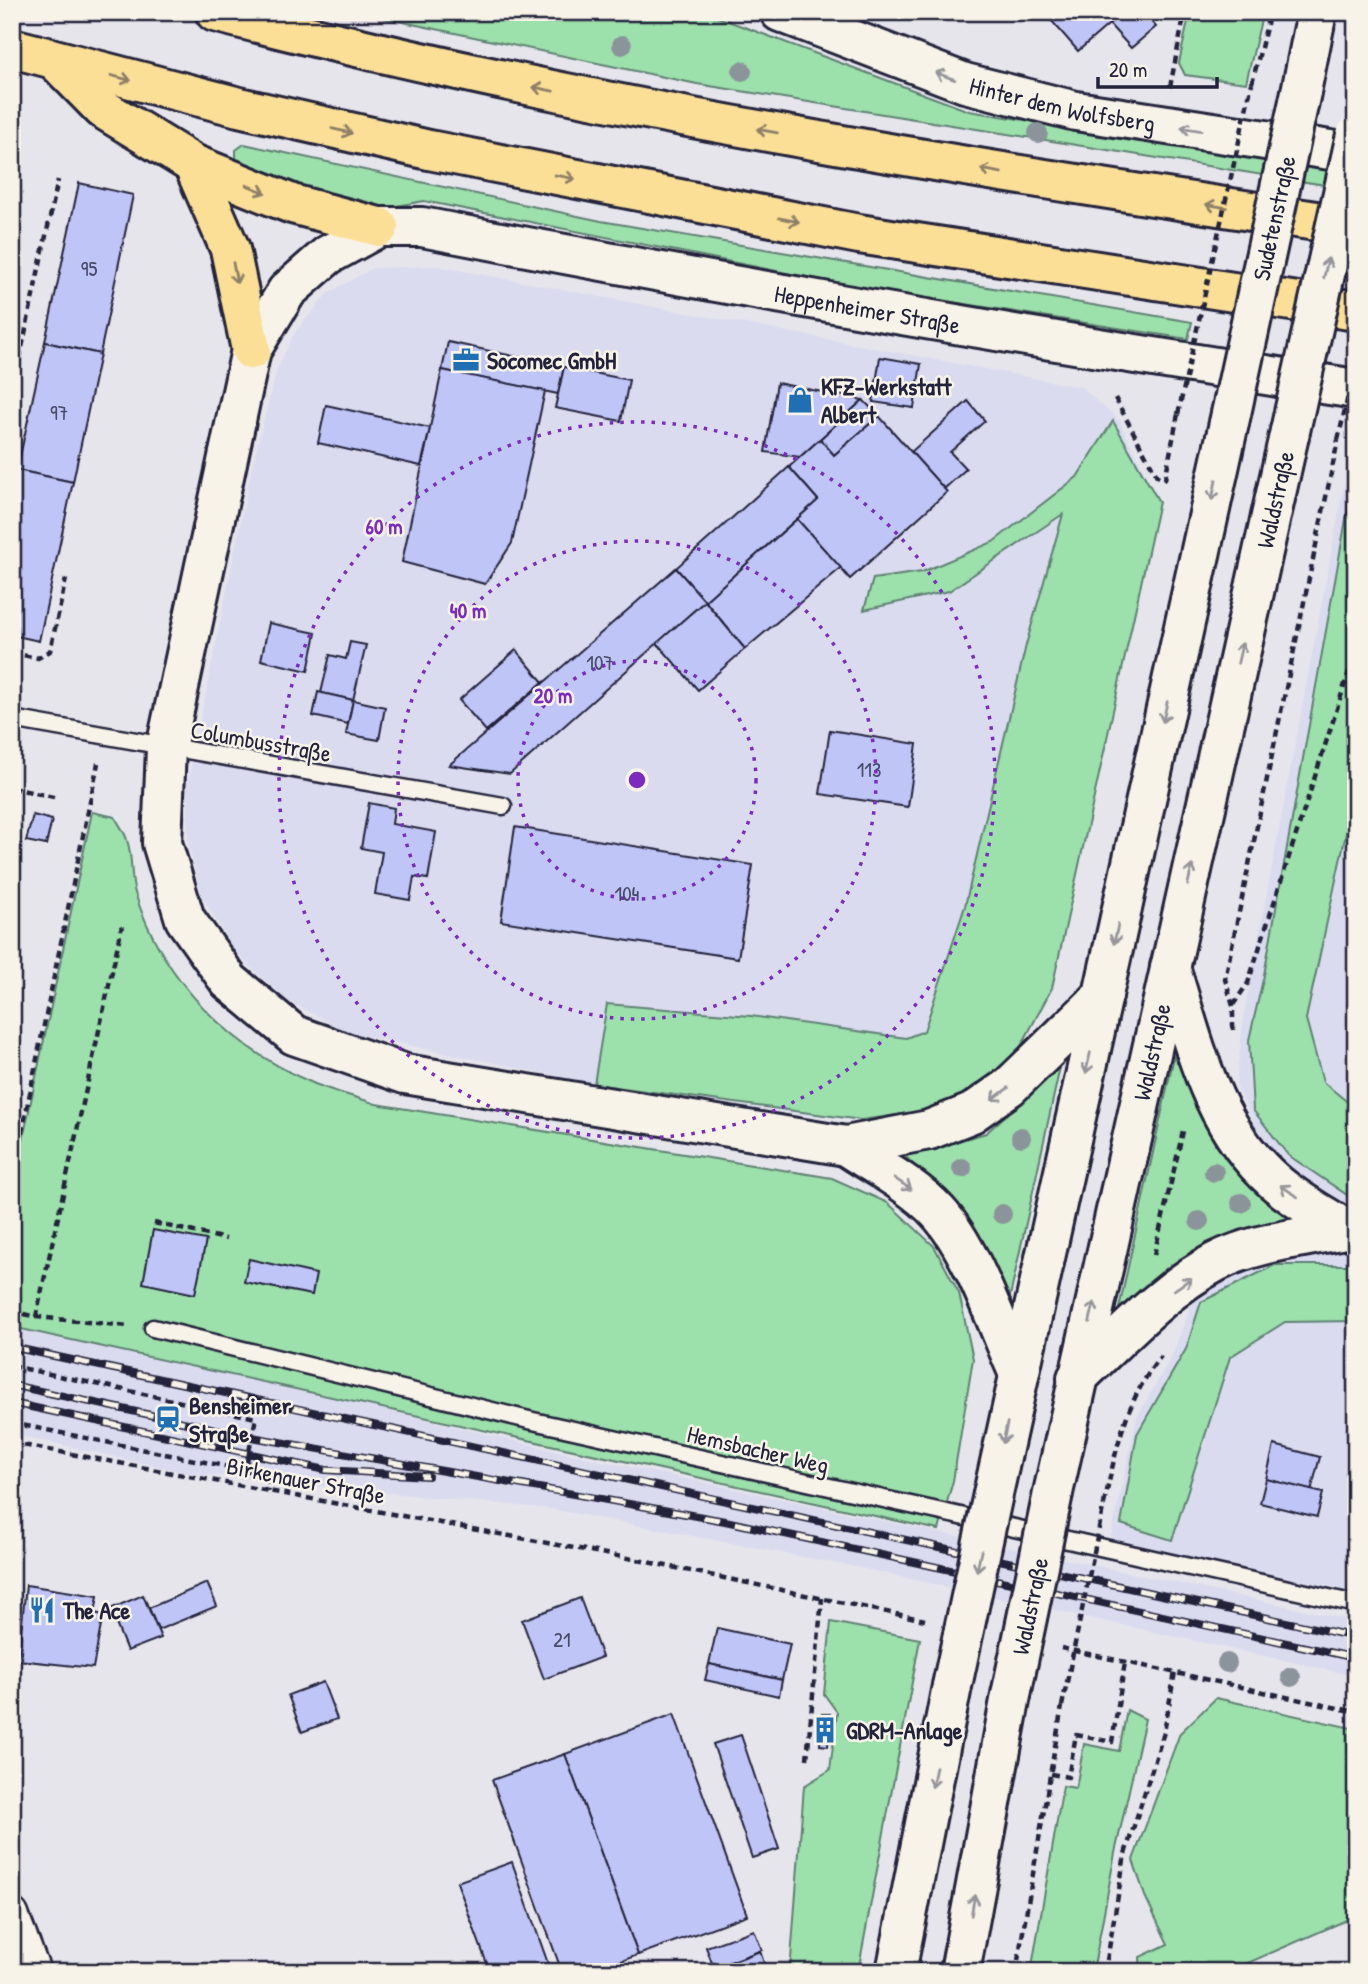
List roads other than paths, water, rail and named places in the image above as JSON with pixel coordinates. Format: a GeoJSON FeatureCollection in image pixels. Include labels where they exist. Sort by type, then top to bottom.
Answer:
{"type":"FeatureCollection","features":[{"type":"Feature","properties":{"kind":"highway"},"geometry":{"type":"LineString","coordinates":[[215,12],[337,44],[602,101],[1023,177],[1356,227]]}},
{"type":"Feature","properties":{"kind":"highway"},"geometry":{"type":"LineString","coordinates":[[12,48],[55,61],[429,150],[859,234],[1356,311]]}},
{"type":"Feature","properties":{"kind":"highway"},"geometry":{"type":"LineString","coordinates":[[55,61],[103,109],[193,164],[292,204],[379,227]]}},
{"type":"Feature","properties":{"kind":"highway"},"geometry":{"type":"LineString","coordinates":[[193,164],[230,249],[251,350]]}},
{"type":"Feature","properties":{"kind":"main road","name":"Hinter dem Wolfsberg"},"geometry":{"type":"LineString","coordinates":[[780,12],[965,83],[1076,111],[1356,153]]}},
{"type":"Feature","properties":{"kind":"main road","name":"Sudetenstraße"},"geometry":{"type":"LineString","coordinates":[[1103,996],[1317,12]]}},
{"type":"Feature","properties":{"kind":"main road","name":"Waldstraße"},"geometry":{"type":"LineString","coordinates":[[961,1972],[1011,1695],[1077,1378],[1356,135]]}},
{"type":"Feature","properties":{"kind":"main road"},"geometry":{"type":"LineString","coordinates":[[379,227],[328,255],[287,291],[251,350],[166,748],[162,843],[186,919],[229,981],[294,1035],[405,1074],[846,1146],[929,1130],[972,1113],[1009,1087],[1103,996]]}},
{"type":"Feature","properties":{"kind":"main road","name":"Heppenheimer Straße"},"geometry":{"type":"LineString","coordinates":[[379,227],[422,227],[735,287],[1124,354],[1356,389]]}},
{"type":"Feature","properties":{"kind":"main road"},"geometry":{"type":"LineString","coordinates":[[1169,965],[1209,1091],[1238,1142],[1274,1181],[1351,1230]]}},
{"type":"Feature","properties":{"kind":"main road"},"geometry":{"type":"LineString","coordinates":[[896,1972],[952,1686],[1018,1372],[1103,996]]}},
{"type":"Feature","properties":{"kind":"main road"},"geometry":{"type":"LineString","coordinates":[[846,1146],[910,1188],[938,1213],[960,1242],[1018,1372]]}},
{"type":"Feature","properties":{"kind":"main road"},"geometry":{"type":"LineString","coordinates":[[1077,1378],[1164,1297],[1217,1262],[1248,1250],[1351,1230]]}},
{"type":"Feature","properties":{"kind":"street"},"geometry":{"type":"LineString","coordinates":[[12,1915],[34,1972]]}},
{"type":"Feature","properties":{"kind":"lane","name":"Columbusstraße"},"geometry":{"type":"LineString","coordinates":[[12,719],[503,806]]}},
{"type":"Feature","properties":{"kind":"lane","name":"Hemsbacher Weg"},"geometry":{"type":"LineString","coordinates":[[153,1328],[533,1421],[1356,1604]]}},
{"type":"Feature","properties":{"kind":"railway"},"geometry":{"type":"LineString","coordinates":[[12,1347],[1356,1637]]}},
{"type":"Feature","properties":{"kind":"railway"},"geometry":{"type":"LineString","coordinates":[[12,1385],[252,1437],[725,1521],[1356,1658]]}},
{"type":"Feature","properties":{"kind":"railway"},"geometry":{"type":"LineString","coordinates":[[12,1403],[326,1470],[428,1476]]}},
{"type":"Feature","properties":{"kind":"place","name":"Socomec GmbH"},"geometry":{"type":"Point","coordinates":[466,360]}},
{"type":"Feature","properties":{"kind":"place","name":"KFZ-Werkstatt Albert"},"geometry":{"type":"Point","coordinates":[800,400]}},
{"type":"Feature","properties":{"kind":"place","name":"Bensheimer Straße"},"geometry":{"type":"Point","coordinates":[168,1419]}},
{"type":"Feature","properties":{"kind":"place","name":"The Ace"},"geometry":{"type":"Point","coordinates":[42,1610]}},
{"type":"Feature","properties":{"kind":"place","name":"GDRM-Anlage"},"geometry":{"type":"Point","coordinates":[825,1730]}}]}
